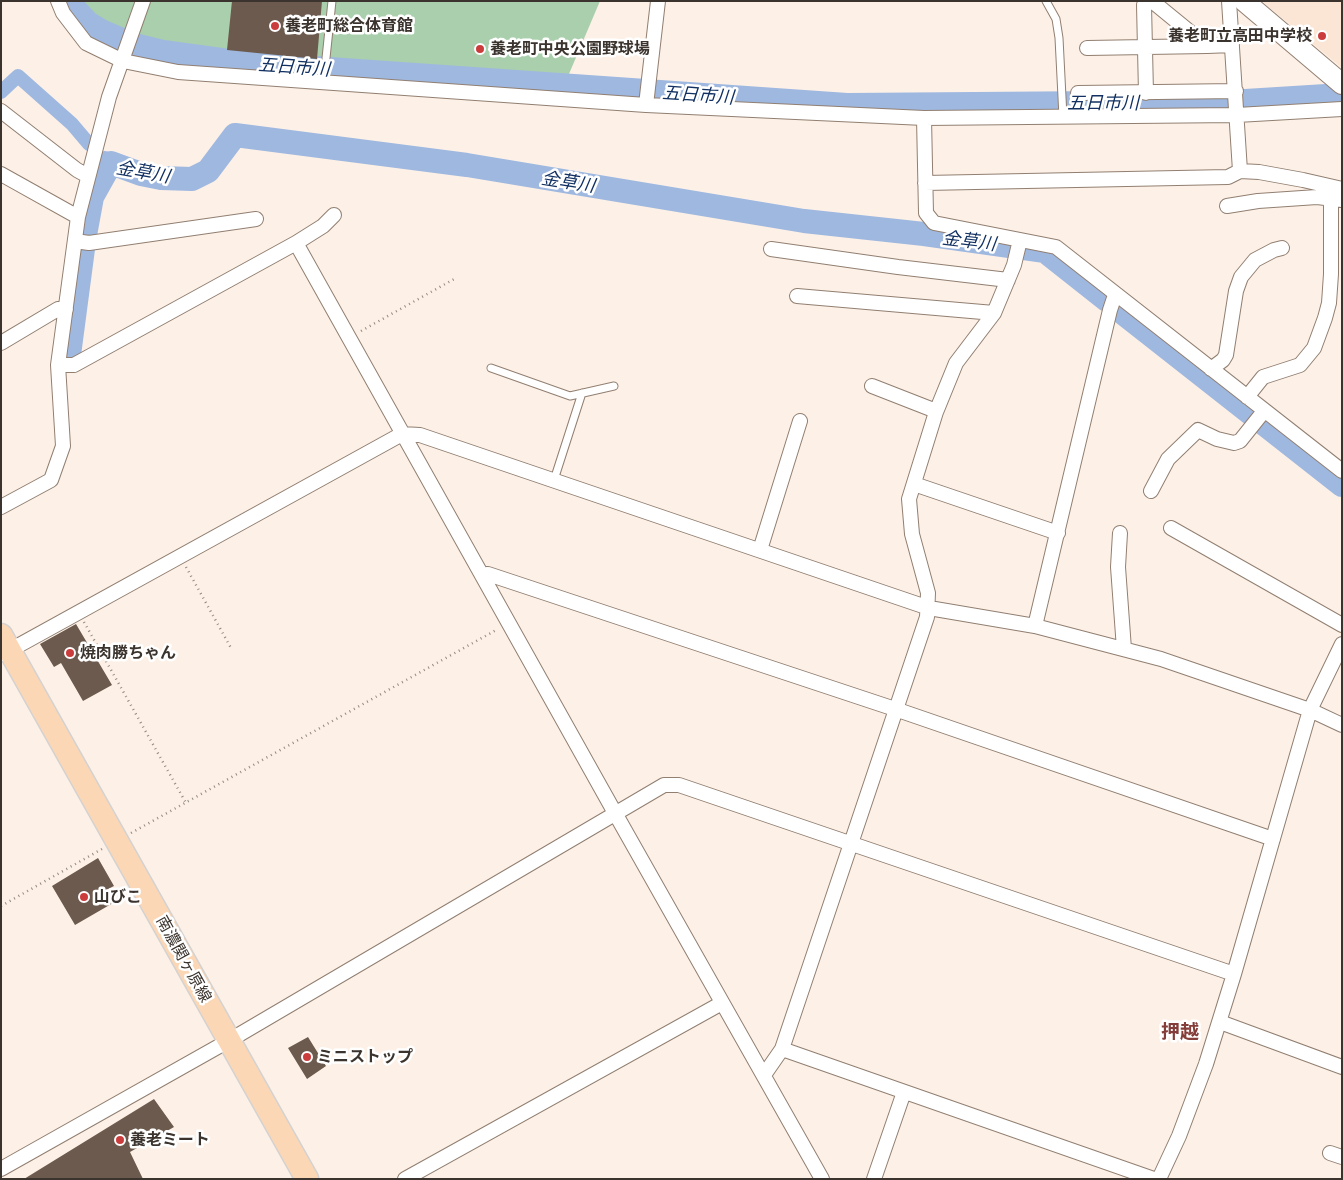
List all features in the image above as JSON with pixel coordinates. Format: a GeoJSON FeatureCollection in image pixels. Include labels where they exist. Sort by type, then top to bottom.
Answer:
{"type":"FeatureCollection","features":[{"type":"Feature","properties":{"kind":"main road"},"geometry":{"type":"LineString","coordinates":[[1244,1],[1340,83]]}},
{"type":"Feature","properties":{"kind":"main road","name":"南濃関ヶ原線"},"geometry":{"type":"LineString","coordinates":[[4,647],[118,841],[307,1179]]}},
{"type":"Feature","properties":{"kind":"street"},"geometry":{"type":"LineString","coordinates":[[58,1],[63,13],[86,43],[123,61],[178,72],[646,105],[924,118],[1237,115],[1342,109]]}},
{"type":"Feature","properties":{"kind":"street"},"geometry":{"type":"LineString","coordinates":[[1,507],[51,480],[63,446],[58,365],[78,217],[109,97],[143,1]]}},
{"type":"Feature","properties":{"kind":"street"},"geometry":{"type":"LineString","coordinates":[[646,105],[658,1]]}},
{"type":"Feature","properties":{"kind":"street"},"geometry":{"type":"LineString","coordinates":[[1146,1],[1144,5],[1146,93]]}},
{"type":"Feature","properties":{"kind":"street"},"geometry":{"type":"LineString","coordinates":[[1152,1],[1207,46]]}},
{"type":"Feature","properties":{"kind":"street"},"geometry":{"type":"LineString","coordinates":[[1229,1],[1240,171]]}},
{"type":"Feature","properties":{"kind":"street"},"geometry":{"type":"LineString","coordinates":[[1087,48],[1232,45]]}},
{"type":"Feature","properties":{"kind":"street"},"geometry":{"type":"LineString","coordinates":[[1078,93],[1236,91]]}},
{"type":"Feature","properties":{"kind":"street"},"geometry":{"type":"LineString","coordinates":[[1,112],[77,170],[88,176]]}},
{"type":"Feature","properties":{"kind":"street"},"geometry":{"type":"LineString","coordinates":[[924,118],[926,213],[934,223],[1018,246],[1056,246],[1115,295],[1247,397],[1260,416],[1342,470]]}},
{"type":"Feature","properties":{"kind":"street"},"geometry":{"type":"LineString","coordinates":[[925,183],[1228,177],[1240,171],[1259,172],[1342,189]]}},
{"type":"Feature","properties":{"kind":"street"},"geometry":{"type":"LineString","coordinates":[[1,174],[78,217]]}},
{"type":"Feature","properties":{"kind":"street"},"geometry":{"type":"LineString","coordinates":[[1226,206],[1317,197],[1336,199],[1331,274],[1335,304],[1325,318],[1314,348],[1300,365],[1263,378],[1247,397]]}},
{"type":"Feature","properties":{"kind":"street"},"geometry":{"type":"LineString","coordinates":[[58,365],[74,365],[296,242],[323,226],[334,215]]}},
{"type":"Feature","properties":{"kind":"street"},"geometry":{"type":"LineString","coordinates":[[75,241],[89,242],[256,219]]}},
{"type":"Feature","properties":{"kind":"street"},"geometry":{"type":"LineString","coordinates":[[296,242],[614,813],[822,1179]]}},
{"type":"Feature","properties":{"kind":"street"},"geometry":{"type":"LineString","coordinates":[[764,1075],[782,1049],[927,617],[929,608],[928,593],[912,534],[909,499],[936,411],[956,363],[994,313],[1014,265],[1018,246]]}},
{"type":"Feature","properties":{"kind":"street"},"geometry":{"type":"LineString","coordinates":[[1211,369],[1223,360],[1226,355],[1234,299],[1241,277],[1255,260],[1282,248]]}},
{"type":"Feature","properties":{"kind":"street"},"geometry":{"type":"LineString","coordinates":[[772,249],[1008,280]]}},
{"type":"Feature","properties":{"kind":"street"},"geometry":{"type":"LineString","coordinates":[[1035,626],[1115,295]]}},
{"type":"Feature","properties":{"kind":"street"},"geometry":{"type":"LineString","coordinates":[[797,296],[994,313]]}},
{"type":"Feature","properties":{"kind":"street"},"geometry":{"type":"LineString","coordinates":[[1,343],[58,309],[66,309]]}},
{"type":"Feature","properties":{"kind":"street"},"geometry":{"type":"LineString","coordinates":[[872,386],[936,411]]}},
{"type":"Feature","properties":{"kind":"street"},"geometry":{"type":"LineString","coordinates":[[1150,490],[1168,459],[1198,430],[1217,439],[1234,443],[1240,441],[1260,416]]}},
{"type":"Feature","properties":{"kind":"street"},"geometry":{"type":"LineString","coordinates":[[760,550],[800,421]]}},
{"type":"Feature","properties":{"kind":"street"},"geometry":{"type":"LineString","coordinates":[[4,647],[78,612],[402,434],[420,435],[929,608],[1035,626],[1161,658],[1310,710],[1342,725]]}},
{"type":"Feature","properties":{"kind":"street"},"geometry":{"type":"LineString","coordinates":[[914,484],[1058,532]]}},
{"type":"Feature","properties":{"kind":"street"},"geometry":{"type":"LineString","coordinates":[[1171,528],[1342,625]]}},
{"type":"Feature","properties":{"kind":"street"},"geometry":{"type":"LineString","coordinates":[[1120,533],[1118,567],[1124,649]]}},
{"type":"Feature","properties":{"kind":"street"},"geometry":{"type":"LineString","coordinates":[[482,574],[488,574],[895,709],[1273,839]]}},
{"type":"Feature","properties":{"kind":"street"},"geometry":{"type":"LineString","coordinates":[[1159,1179],[1179,1136],[1220,1022],[1310,710],[1342,644]]}},
{"type":"Feature","properties":{"kind":"street"},"geometry":{"type":"LineString","coordinates":[[1,1169],[230,1040],[664,784],[679,784],[1234,974]]}},
{"type":"Feature","properties":{"kind":"street"},"geometry":{"type":"LineString","coordinates":[[405,1179],[722,1003]]}},
{"type":"Feature","properties":{"kind":"street"},"geometry":{"type":"LineString","coordinates":[[1220,1022],[1342,1067]]}},
{"type":"Feature","properties":{"kind":"street"},"geometry":{"type":"LineString","coordinates":[[782,1049],[1154,1179]]}},
{"type":"Feature","properties":{"kind":"street"},"geometry":{"type":"LineString","coordinates":[[874,1179],[904,1092]]}},
{"type":"Feature","properties":{"kind":"lane"},"geometry":{"type":"LineString","coordinates":[[326,58],[332,1]]}},
{"type":"Feature","properties":{"kind":"lane"},"geometry":{"type":"LineString","coordinates":[[1046,1],[1056,19],[1059,38],[1063,116]]}},
{"type":"Feature","properties":{"kind":"lane"},"geometry":{"type":"LineString","coordinates":[[491,368],[570,396],[614,386]]}},
{"type":"Feature","properties":{"kind":"lane"},"geometry":{"type":"LineString","coordinates":[[554,480],[582,393]]}},
{"type":"Feature","properties":{"kind":"path"},"geometry":{"type":"LineString","coordinates":[[349,337],[456,278]]}},
{"type":"Feature","properties":{"kind":"path"},"geometry":{"type":"LineString","coordinates":[[180,556],[231,648]]}},
{"type":"Feature","properties":{"kind":"path"},"geometry":{"type":"LineString","coordinates":[[78,612],[186,803]]}},
{"type":"Feature","properties":{"kind":"path"},"geometry":{"type":"LineString","coordinates":[[1,906],[508,624]]}},
{"type":"Feature","properties":{"kind":"shaded area","name":"養老町立高田中学校"},"geometry":{"type":"Polygon","coordinates":[[[1262,1],[1342,1],[1342,68],[1264,3],[1262,1]]]}},
{"type":"Feature","properties":{"kind":"green space"},"geometry":{"type":"Polygon","coordinates":[[[83,1],[600,1],[566,81],[221,55],[145,42],[101,26],[85,9],[83,1]]]}},
{"type":"Feature","properties":{"kind":"building","name":"養老町総合体育館"},"geometry":{"type":"Polygon","coordinates":[[[232,1],[322,1],[317,59],[227,50],[232,1]]]}},
{"type":"Feature","properties":{"kind":"building","name":"焼肉勝ちゃん"},"geometry":{"type":"Polygon","coordinates":[[[76,624],[112,685],[83,701],[61,663],[54,667],[40,644],[76,624]]]}},
{"type":"Feature","properties":{"kind":"building","name":"山びこ"},"geometry":{"type":"Polygon","coordinates":[[[98,858],[114,886],[106,890],[113,903],[75,925],[52,886],[98,858]]]}},
{"type":"Feature","properties":{"kind":"building","name":"ミニストップ"},"geometry":{"type":"Polygon","coordinates":[[[308,1037],[326,1066],[307,1079],[288,1048],[308,1037]]]}},
{"type":"Feature","properties":{"kind":"building","name":"養老ミート"},"geometry":{"type":"Polygon","coordinates":[[[154,1099],[174,1127],[130,1152],[143,1179],[24,1179],[154,1099]]]}},
{"type":"Feature","properties":{"kind":"waterway","name":"五日市川"},"geometry":{"type":"LineString","coordinates":[[72,1],[73,7],[88,23],[101,31],[134,45],[163,52],[243,63],[847,105],[1229,102],[1342,95]]}},
{"type":"Feature","properties":{"kind":"waterway"},"geometry":{"type":"LineString","coordinates":[[1,92],[18,76],[72,124],[89,144]]}},
{"type":"Feature","properties":{"kind":"waterway","name":"金草川"},"geometry":{"type":"LineString","coordinates":[[85,235],[92,197],[111,163],[141,174],[161,178],[192,179],[208,171],[235,135],[467,165],[804,221],[924,234],[1045,251],[1107,300]]}},
{"type":"Feature","properties":{"kind":"waterway","name":"金草川"},"geometry":{"type":"LineString","coordinates":[[105,158],[111,163]]}},
{"type":"Feature","properties":{"kind":"waterway","name":"金草川"},"geometry":{"type":"LineString","coordinates":[[69,355],[83,249]]}},
{"type":"Feature","properties":{"kind":"waterway","name":"金草川"},"geometry":{"type":"LineString","coordinates":[[1118,309],[1342,485]]}},
{"type":"Feature","properties":{"kind":"place","name":"養老町総合体育館"},"geometry":{"type":"Point","coordinates":[275,26]}},
{"type":"Feature","properties":{"kind":"place","name":"養老町立高田中学校"},"geometry":{"type":"Point","coordinates":[1322,36]}},
{"type":"Feature","properties":{"kind":"place","name":"養老町中央公園野球場"},"geometry":{"type":"Point","coordinates":[480,49]}},
{"type":"Feature","properties":{"kind":"place","name":"焼肉勝ちゃん"},"geometry":{"type":"Point","coordinates":[70,653]}},
{"type":"Feature","properties":{"kind":"place","name":"山びこ"},"geometry":{"type":"Point","coordinates":[84,897]}},
{"type":"Feature","properties":{"kind":"place","name":"ミニストップ"},"geometry":{"type":"Point","coordinates":[307,1057]}},
{"type":"Feature","properties":{"kind":"place","name":"養老ミート"},"geometry":{"type":"Point","coordinates":[120,1140]}},
{"type":"Feature","properties":{"kind":"district","name":"押越"},"geometry":{"type":"Point","coordinates":[1180,1032]}}]}
